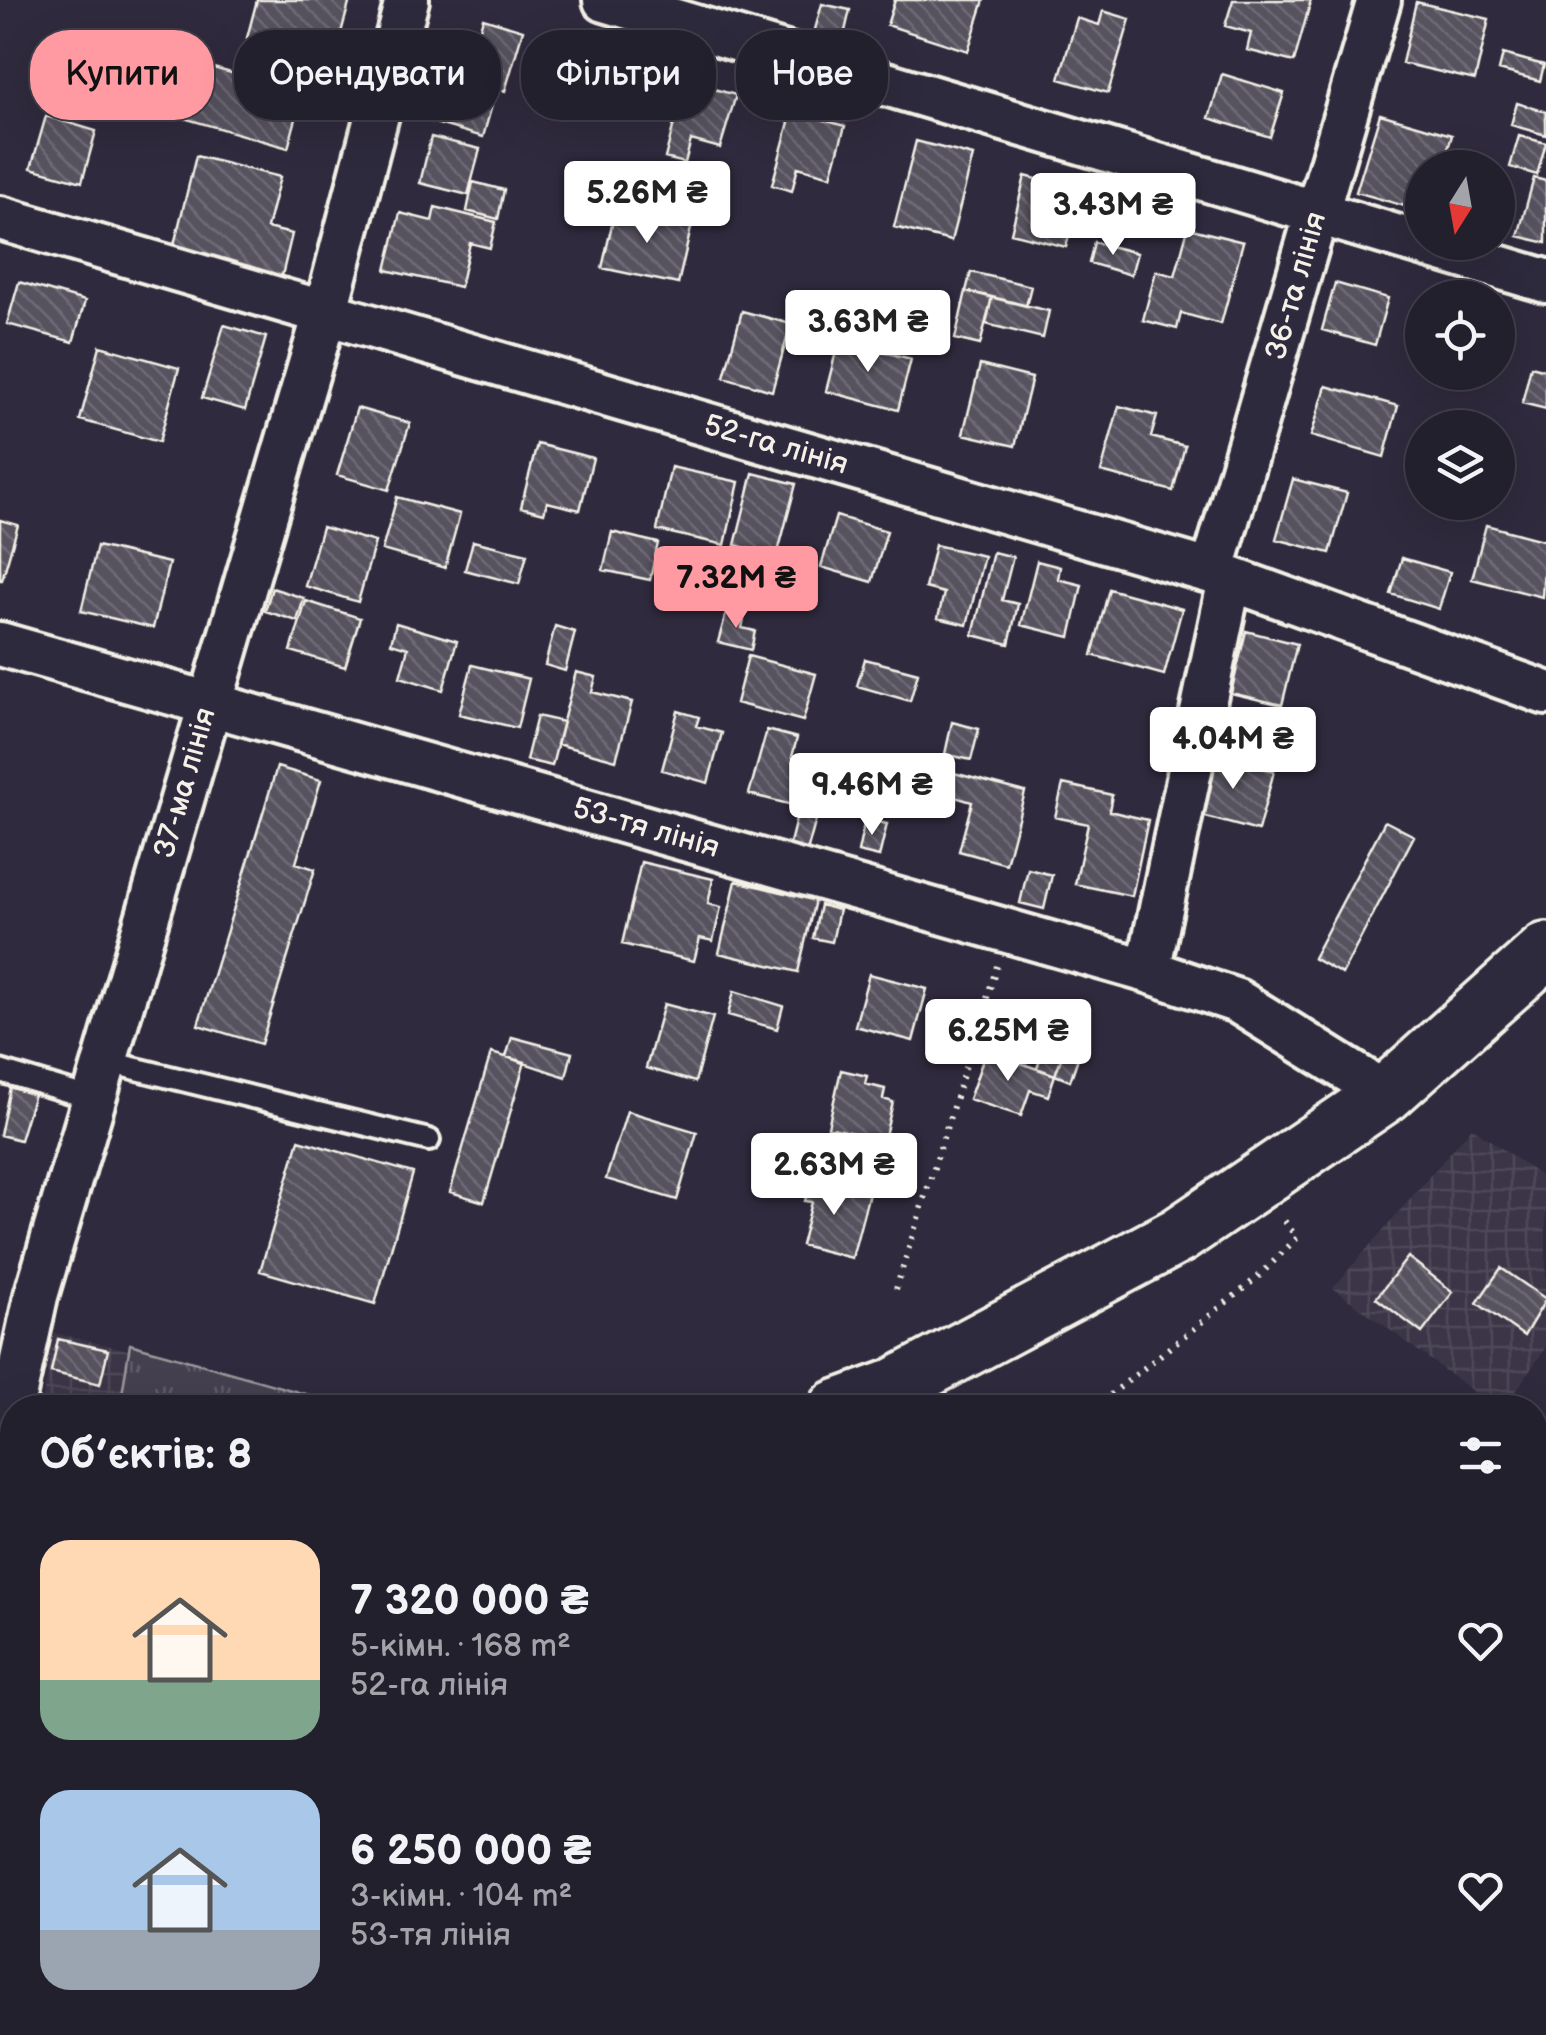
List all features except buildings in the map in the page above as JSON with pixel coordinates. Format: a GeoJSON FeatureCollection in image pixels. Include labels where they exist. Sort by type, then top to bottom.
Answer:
{"type":"FeatureCollection","features":[{"type":"Feature","properties":{"kind":"highway"},"geometry":{"type":"LineString","coordinates":[[873,1395],[1043,1311],[1179,1235],[1386,1094],[1546,950]]}},
{"type":"Feature","properties":{"kind":"street","name":"37-ма лінія"},"geometry":{"type":"LineString","coordinates":[[9,1380],[325,314],[406,0]]}},
{"type":"Feature","properties":{"kind":"street"},"geometry":{"type":"LineString","coordinates":[[606,0],[1317,216],[1546,281]]}},
{"type":"Feature","properties":{"kind":"street","name":"36-та лінія"},"geometry":{"type":"LineString","coordinates":[[1148,971],[1221,576],[1378,0]]}},
{"type":"Feature","properties":{"kind":"street","name":"52-га лінія"},"geometry":{"type":"LineString","coordinates":[[0,218],[1221,576],[1546,693]]}},
{"type":"Feature","properties":{"kind":"street","name":"53-тя лінія"},"geometry":{"type":"LineString","coordinates":[[0,644],[1148,971],[1236,1001],[1386,1094]]}},
{"type":"Feature","properties":{"kind":"lane"},"geometry":{"type":"LineString","coordinates":[[0,1071],[99,1080],[429,1140]]}},
{"type":"Feature","properties":{"kind":"path"},"geometry":{"type":"LineString","coordinates":[[896,1289],[1008,931]]}},
{"type":"Feature","properties":{"kind":"path"},"geometry":{"type":"LineString","coordinates":[[1110,1395],[1258,1277],[1297,1238],[1255,1183]]}},
{"type":"Feature","properties":{"kind":"shaded area"},"geometry":{"type":"Polygon","coordinates":[[[1472,1127],[1546,1180],[1546,1347],[1513,1395],[1478,1395],[1333,1288],[1472,1127]]]}},
{"type":"Feature","properties":{"kind":"shaded area"},"geometry":{"type":"Polygon","coordinates":[[[54,1333],[128,1350],[122,1395],[43,1395],[54,1333]]]}},
{"type":"Feature","properties":{"kind":"green space"},"geometry":{"type":"Polygon","coordinates":[[[130,1344],[309,1395],[122,1395],[130,1344]]]}}]}
